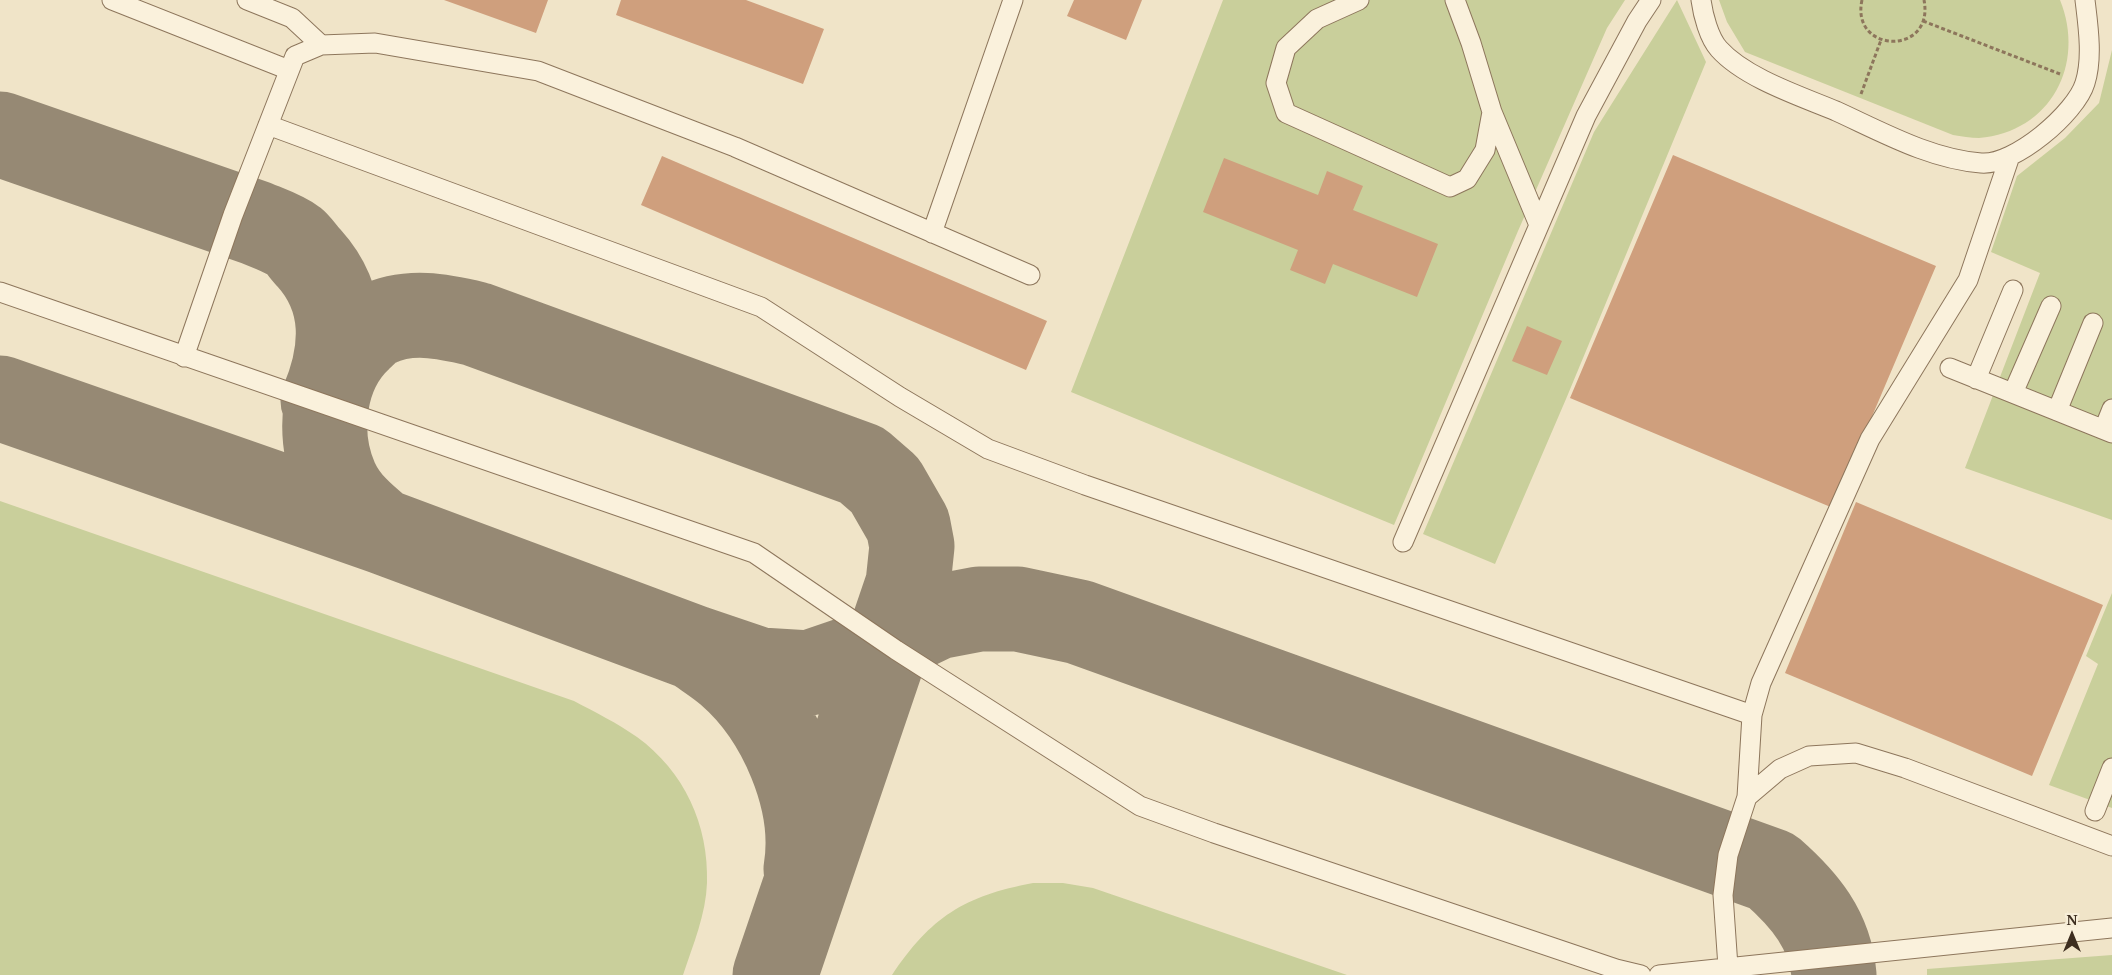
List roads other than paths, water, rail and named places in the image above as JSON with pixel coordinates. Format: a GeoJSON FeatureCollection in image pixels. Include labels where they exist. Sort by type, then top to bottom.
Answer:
{"type":"FeatureCollection","features":[{"type":"Feature","properties":{"kind":"lane"},"geometry":{"type":"LineString","coordinates":[[112,0],[289,70]]}},
{"type":"Feature","properties":{"kind":"lane"},"geometry":{"type":"LineString","coordinates":[[247,0],[292,18],[321,46]]}},
{"type":"Feature","properties":{"kind":"lane"},"geometry":{"type":"LineString","coordinates":[[932,233],[1013,0]]}},
{"type":"Feature","properties":{"kind":"lane"},"geometry":{"type":"LineString","coordinates":[[1359,0],[1317,19],[1286,48],[1276,84],[1286,113],[1450,187],[1466,179],[1485,150],[1492,112]]}},
{"type":"Feature","properties":{"kind":"lane"},"geometry":{"type":"LineString","coordinates":[[1455,0],[1492,112],[1539,225]]}},
{"type":"Feature","properties":{"kind":"lane"},"geometry":{"type":"LineString","coordinates":[[1403,542],[1586,116],[1637,21],[1651,0]]}},
{"type":"Feature","properties":{"kind":"lane"},"geometry":{"type":"LineString","coordinates":[[1701,0],[1703,18],[1719,49],[1754,76],[1939,156],[1984,164],[2010,156],[2030,145],[2067,113],[2085,84],[2090,39],[2085,0]]}},
{"type":"Feature","properties":{"kind":"lane"},"geometry":{"type":"LineString","coordinates":[[184,356],[233,215],[295,56],[321,46],[375,43],[538,71],[735,147],[1030,275]]}},
{"type":"Feature","properties":{"kind":"lane"},"geometry":{"type":"LineString","coordinates":[[268,125],[761,307],[893,392],[988,449],[1085,485],[1752,715]]}},
{"type":"Feature","properties":{"kind":"lane"},"geometry":{"type":"LineString","coordinates":[[1728,966],[1723,895],[1728,855],[1747,797],[1752,715],[1761,683],[1870,439],[1968,280],[2010,156]]}},
{"type":"Feature","properties":{"kind":"lane"},"geometry":{"type":"LineString","coordinates":[[1976,379],[2013,290]]}},
{"type":"Feature","properties":{"kind":"lane"},"geometry":{"type":"LineString","coordinates":[[0,292],[754,553],[896,650],[1140,806],[1214,833],[1616,969],[1641,975]]}},
{"type":"Feature","properties":{"kind":"lane"},"geometry":{"type":"LineString","coordinates":[[2014,393],[2051,306]]}},
{"type":"Feature","properties":{"kind":"lane"},"geometry":{"type":"LineString","coordinates":[[2057,411],[2092,323]]}},
{"type":"Feature","properties":{"kind":"lane"},"geometry":{"type":"LineString","coordinates":[[1950,368],[2108,431],[2112,409]]}},
{"type":"Feature","properties":{"kind":"lane"},"geometry":{"type":"LineString","coordinates":[[1747,797],[1780,769],[1809,756],[1856,753],[1905,768],[2112,846]]}},
{"type":"Feature","properties":{"kind":"lane"},"geometry":{"type":"LineString","coordinates":[[2095,811],[2112,768]]}},
{"type":"Feature","properties":{"kind":"lane"},"geometry":{"type":"LineString","coordinates":[[1660,975],[1728,966],[2112,928]]}}]}
